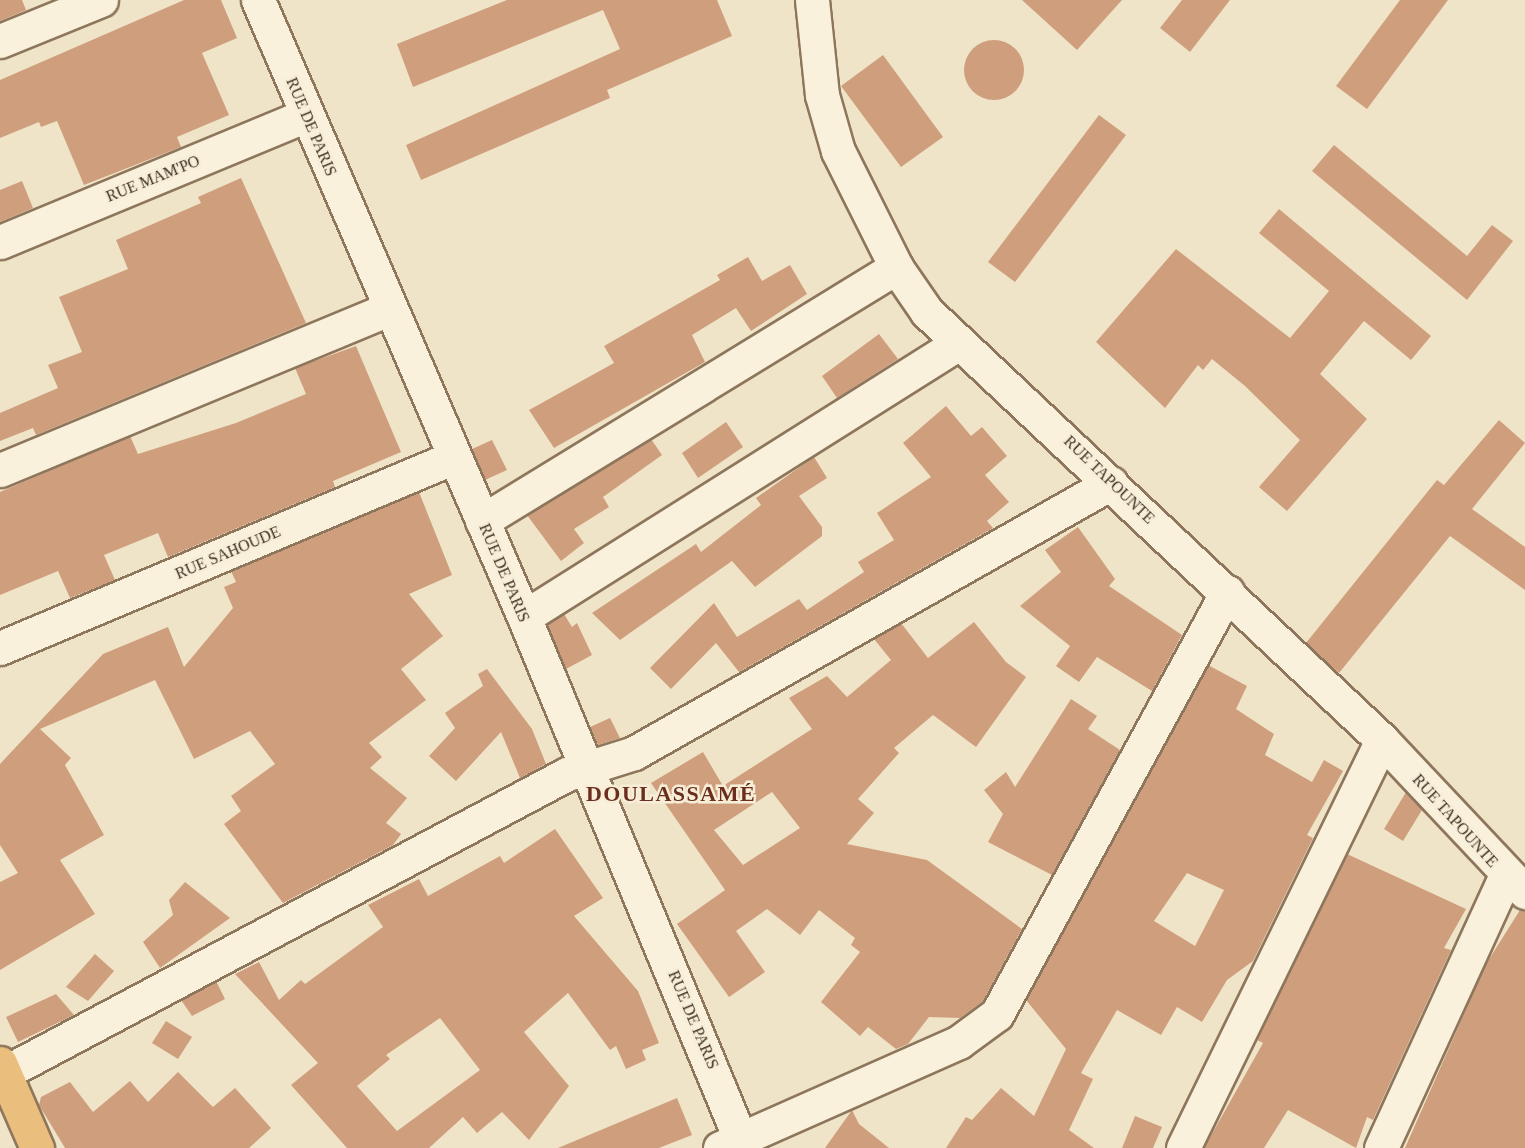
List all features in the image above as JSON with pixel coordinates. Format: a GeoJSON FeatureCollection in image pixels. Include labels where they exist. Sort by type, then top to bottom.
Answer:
{"type":"FeatureCollection","features":[{"type":"Feature","properties":{"kind":"highway"},"geometry":{"type":"LineString","coordinates":[[2,1068],[37,1148]]}},
{"type":"Feature","properties":{"kind":"street"},"geometry":{"type":"LineString","coordinates":[[0,41],[101,0]]}},
{"type":"Feature","properties":{"kind":"street","name":"RUE DE PARIS"},"geometry":{"type":"LineString","coordinates":[[258,0],[388,309],[524,617],[735,1145]]}},
{"type":"Feature","properties":{"kind":"street","name":"RUE TAPOUNTE"},"geometry":{"type":"LineString","coordinates":[[812,0],[822,95],[838,151],[896,267],[927,312],[1112,483],[1382,740],[1515,885]]}},
{"type":"Feature","properties":{"kind":"street","name":"RUE MAM'PO"},"geometry":{"type":"LineString","coordinates":[[0,242],[306,115]]}},
{"type":"Feature","properties":{"kind":"street"},"geometry":{"type":"LineString","coordinates":[[482,521],[896,267]]}},
{"type":"Feature","properties":{"kind":"street"},"geometry":{"type":"LineString","coordinates":[[0,470],[388,309]]}},
{"type":"Feature","properties":{"kind":"street"},"geometry":{"type":"LineString","coordinates":[[524,617],[959,343]]}},
{"type":"Feature","properties":{"kind":"street","name":"RUE SAHOUDE"},"geometry":{"type":"LineString","coordinates":[[0,648],[455,457]]}},
{"type":"Feature","properties":{"kind":"street"},"geometry":{"type":"LineString","coordinates":[[2,1068],[263,931],[586,769],[634,753],[1112,483]]}},
{"type":"Feature","properties":{"kind":"street"},"geometry":{"type":"LineString","coordinates":[[735,1145],[959,1042],[997,1014],[1227,592]]}},
{"type":"Feature","properties":{"kind":"street"},"geometry":{"type":"LineString","coordinates":[[1183,1148],[1382,740]]}},
{"type":"Feature","properties":{"kind":"street"},"geometry":{"type":"LineString","coordinates":[[1381,1148],[1515,885]]}},
{"type":"Feature","properties":{"kind":"building"},"geometry":{"type":"Polygon","coordinates":[[[0,0],[22,0],[26,10],[0,21],[0,0]]]}},
{"type":"Feature","properties":{"kind":"building"},"geometry":{"type":"Polygon","coordinates":[[[184,0],[221,0],[237,38],[202,53],[229,115],[177,137],[181,147],[84,185],[57,121],[41,127],[39,122],[0,138],[0,80],[184,0]]]}},
{"type":"Feature","properties":{"kind":"building"},"geometry":{"type":"Polygon","coordinates":[[[507,0],[717,0],[732,36],[607,90],[610,98],[421,180],[406,145],[620,49],[603,10],[413,87],[397,44],[507,0]]]}},
{"type":"Feature","properties":{"kind":"building"},"geometry":{"type":"Polygon","coordinates":[[[1022,0],[1122,0],[1077,50],[1022,0]]]}},
{"type":"Feature","properties":{"kind":"building"},"geometry":{"type":"Polygon","coordinates":[[[1182,0],[1230,0],[1190,52],[1160,28],[1182,0]]]}},
{"type":"Feature","properties":{"kind":"building"},"geometry":{"type":"Polygon","coordinates":[[[1400,0],[1448,0],[1367,109],[1336,86],[1400,0]]]}},
{"type":"Feature","properties":{"kind":"building"},"geometry":{"type":"Polygon","coordinates":[[[988,40],[1000,40],[1011,45],[1019,53],[1024,70],[1022,82],[1011,95],[1000,100],[988,100],[977,95],[969,87],[964,76],[964,64],[969,53],[977,45],[988,40]]]}},
{"type":"Feature","properties":{"kind":"building"},"geometry":{"type":"Polygon","coordinates":[[[883,55],[943,137],[901,167],[841,86],[883,55]]]}},
{"type":"Feature","properties":{"kind":"building"},"geometry":{"type":"Polygon","coordinates":[[[1099,115],[1126,135],[1015,282],[988,262],[1099,115]]]}},
{"type":"Feature","properties":{"kind":"building"},"geometry":{"type":"Polygon","coordinates":[[[1334,145],[1467,256],[1492,225],[1513,241],[1467,300],[1312,171],[1334,145]]]}},
{"type":"Feature","properties":{"kind":"building"},"geometry":{"type":"Polygon","coordinates":[[[241,178],[306,323],[36,435],[33,428],[0,441],[0,413],[58,388],[48,365],[82,352],[59,297],[128,269],[116,240],[201,203],[198,197],[241,178]]]}},
{"type":"Feature","properties":{"kind":"building"},"geometry":{"type":"Polygon","coordinates":[[[22,181],[33,208],[0,222],[0,190],[22,181]]]}},
{"type":"Feature","properties":{"kind":"building"},"geometry":{"type":"Polygon","coordinates":[[[1279,209],[1431,336],[1411,360],[1364,321],[1320,374],[1367,419],[1287,511],[1259,487],[1300,440],[1245,386],[1212,359],[1203,370],[1198,365],[1165,408],[1096,342],[1176,249],[1290,338],[1329,291],[1259,233],[1279,209]]]}},
{"type":"Feature","properties":{"kind":"building"},"geometry":{"type":"Polygon","coordinates":[[[748,257],[762,281],[790,265],[807,294],[751,331],[736,308],[692,335],[705,362],[554,448],[529,410],[614,363],[604,346],[720,280],[717,275],[748,257]]]}},
{"type":"Feature","properties":{"kind":"building"},"geometry":{"type":"Polygon","coordinates":[[[879,334],[898,359],[837,398],[822,376],[879,334]]]}},
{"type":"Feature","properties":{"kind":"building"},"geometry":{"type":"Polygon","coordinates":[[[356,346],[401,452],[333,481],[335,487],[168,557],[158,533],[104,555],[115,580],[70,598],[58,571],[0,595],[0,492],[130,436],[138,454],[236,423],[306,394],[295,368],[356,346]]]}},
{"type":"Feature","properties":{"kind":"building"},"geometry":{"type":"Polygon","coordinates":[[[946,406],[971,436],[982,427],[1007,456],[985,475],[1009,502],[987,521],[993,528],[739,672],[716,643],[671,689],[650,668],[714,603],[737,637],[799,599],[807,610],[864,572],[858,562],[894,540],[877,513],[931,477],[903,443],[946,406]]]}},
{"type":"Feature","properties":{"kind":"building"},"geometry":{"type":"Polygon","coordinates":[[[1499,420],[1525,443],[1472,509],[1525,547],[1525,590],[1450,536],[1339,673],[1306,643],[1437,480],[1444,485],[1499,420]]]}},
{"type":"Feature","properties":{"kind":"building"},"geometry":{"type":"Polygon","coordinates":[[[726,422],[743,447],[698,478],[682,453],[726,422]]]}},
{"type":"Feature","properties":{"kind":"building"},"geometry":{"type":"Polygon","coordinates":[[[651,439],[662,455],[603,497],[609,507],[574,529],[584,543],[561,561],[527,515],[651,439]]]}},
{"type":"Feature","properties":{"kind":"building"},"geometry":{"type":"Polygon","coordinates":[[[492,440],[507,470],[485,480],[472,449],[492,440]]]}},
{"type":"Feature","properties":{"kind":"building"},"geometry":{"type":"Polygon","coordinates":[[[814,457],[827,478],[799,496],[822,527],[822,536],[755,587],[732,561],[620,640],[592,613],[696,544],[701,552],[761,505],[756,498],[814,457]]]}},
{"type":"Feature","properties":{"kind":"building"},"geometry":{"type":"Polygon","coordinates":[[[419,492],[452,575],[409,594],[443,636],[401,669],[426,700],[369,743],[382,757],[370,768],[407,798],[386,823],[401,834],[393,845],[283,903],[224,824],[241,811],[231,796],[275,764],[250,731],[194,759],[155,680],[40,729],[71,758],[65,765],[104,835],[60,860],[95,914],[0,970],[0,882],[18,873],[0,845],[0,764],[103,654],[168,627],[184,667],[233,608],[224,587],[236,582],[231,571],[419,492]]]}},
{"type":"Feature","properties":{"kind":"building"},"geometry":{"type":"Polygon","coordinates":[[[1078,527],[1115,579],[1109,586],[1182,635],[1152,691],[1097,657],[1079,682],[1056,666],[1070,646],[1020,606],[1061,572],[1045,550],[1078,527]]]}},
{"type":"Feature","properties":{"kind":"building"},"geometry":{"type":"Polygon","coordinates":[[[564,614],[572,627],[577,623],[592,655],[566,669],[547,624],[564,614]]]}},
{"type":"Feature","properties":{"kind":"building"},"geometry":{"type":"Polygon","coordinates":[[[974,622],[1006,662],[1026,677],[976,747],[933,715],[894,748],[899,753],[858,799],[874,813],[847,844],[927,860],[1022,929],[983,1001],[960,1018],[929,1017],[908,1044],[896,1049],[868,1027],[860,1036],[821,1002],[860,952],[851,945],[855,938],[819,910],[800,935],[767,909],[736,931],[765,972],[729,997],[677,924],[725,890],[651,783],[703,752],[723,786],[812,729],[789,698],[827,676],[847,697],[891,660],[874,639],[901,623],[928,658],[974,622]],[[772,792],[714,830],[743,865],[800,828],[772,792]]]}},
{"type":"Feature","properties":{"kind":"building"},"geometry":{"type":"Polygon","coordinates":[[[1208,665],[1247,686],[1236,709],[1274,734],[1265,755],[1312,782],[1324,760],[1343,771],[1307,835],[1313,838],[1253,961],[1227,980],[1202,1022],[1177,1007],[1161,1035],[1117,1010],[1081,1073],[1093,1079],[1069,1130],[1094,1148],[946,1148],[966,1117],[972,1120],[1001,1088],[1034,1116],[1066,1049],[1026,1000],[1208,665]],[[1187,873],[1154,921],[1195,946],[1224,890],[1187,873]]]}},
{"type":"Feature","properties":{"kind":"building"},"geometry":{"type":"Polygon","coordinates":[[[487,669],[532,729],[546,764],[520,778],[501,732],[456,781],[429,756],[455,728],[445,713],[483,686],[478,674],[487,669]]]}},
{"type":"Feature","properties":{"kind":"building"},"geometry":{"type":"Polygon","coordinates":[[[1071,699],[1097,716],[1088,729],[1120,750],[1052,875],[988,842],[1003,814],[984,790],[1006,772],[1015,787],[1071,699]]]}},
{"type":"Feature","properties":{"kind":"building"},"geometry":{"type":"Polygon","coordinates":[[[610,718],[620,738],[598,745],[590,727],[610,718]]]}},
{"type":"Feature","properties":{"kind":"building"},"geometry":{"type":"Polygon","coordinates":[[[1406,792],[1422,810],[1403,841],[1384,829],[1406,792]]]}},
{"type":"Feature","properties":{"kind":"building"},"geometry":{"type":"Polygon","coordinates":[[[555,829],[603,898],[574,916],[638,991],[659,1043],[642,1050],[646,1060],[626,1069],[616,1046],[610,1050],[568,993],[524,1032],[569,1086],[529,1140],[502,1112],[477,1133],[463,1117],[429,1148],[347,1148],[291,1085],[318,1063],[235,974],[259,962],[279,1000],[301,980],[305,984],[383,927],[368,905],[419,879],[428,896],[500,856],[504,863],[555,829]],[[440,1018],[386,1055],[390,1059],[357,1086],[397,1131],[480,1070],[440,1018]]]}},
{"type":"Feature","properties":{"kind":"building"},"geometry":{"type":"Polygon","coordinates":[[[1347,854],[1466,909],[1444,948],[1451,950],[1373,1120],[1367,1117],[1356,1148],[1288,1110],[1264,1148],[1204,1148],[1263,1043],[1257,1040],[1347,854]]]}},
{"type":"Feature","properties":{"kind":"building"},"geometry":{"type":"Polygon","coordinates":[[[185,882],[230,918],[160,968],[143,942],[173,915],[169,900],[185,882]]]}},
{"type":"Feature","properties":{"kind":"building"},"geometry":{"type":"Polygon","coordinates":[[[1520,910],[1525,910],[1525,1148],[1405,1148],[1486,964],[1520,910]]]}},
{"type":"Feature","properties":{"kind":"building"},"geometry":{"type":"Polygon","coordinates":[[[95,954],[114,971],[88,1001],[66,987],[95,954]]]}},
{"type":"Feature","properties":{"kind":"building"},"geometry":{"type":"Polygon","coordinates":[[[216,981],[225,999],[192,1016],[181,1000],[216,981]]]}},
{"type":"Feature","properties":{"kind":"building"},"geometry":{"type":"Polygon","coordinates":[[[56,994],[74,1015],[18,1042],[6,1017],[56,994]]]}},
{"type":"Feature","properties":{"kind":"building"},"geometry":{"type":"Polygon","coordinates":[[[166,1021],[192,1037],[178,1059],[152,1043],[166,1021]]]}},
{"type":"Feature","properties":{"kind":"building"},"geometry":{"type":"Polygon","coordinates":[[[178,1072],[213,1107],[235,1088],[271,1128],[249,1148],[65,1148],[39,1105],[41,1097],[70,1082],[93,1112],[130,1081],[148,1102],[178,1072]]]}},
{"type":"Feature","properties":{"kind":"building"},"geometry":{"type":"Polygon","coordinates":[[[677,1098],[692,1135],[659,1148],[558,1148],[677,1098]]]}},
{"type":"Feature","properties":{"kind":"building"},"geometry":{"type":"Polygon","coordinates":[[[852,1110],[859,1124],[889,1148],[825,1148],[852,1110]]]}},
{"type":"Feature","properties":{"kind":"building"},"geometry":{"type":"Polygon","coordinates":[[[1135,1116],[1162,1127],[1153,1148],[1122,1148],[1135,1116]]]}},
{"type":"Feature","properties":{"kind":"district","name":"DOULASSAMÉ"},"geometry":{"type":"Point","coordinates":[671,794]}}]}
